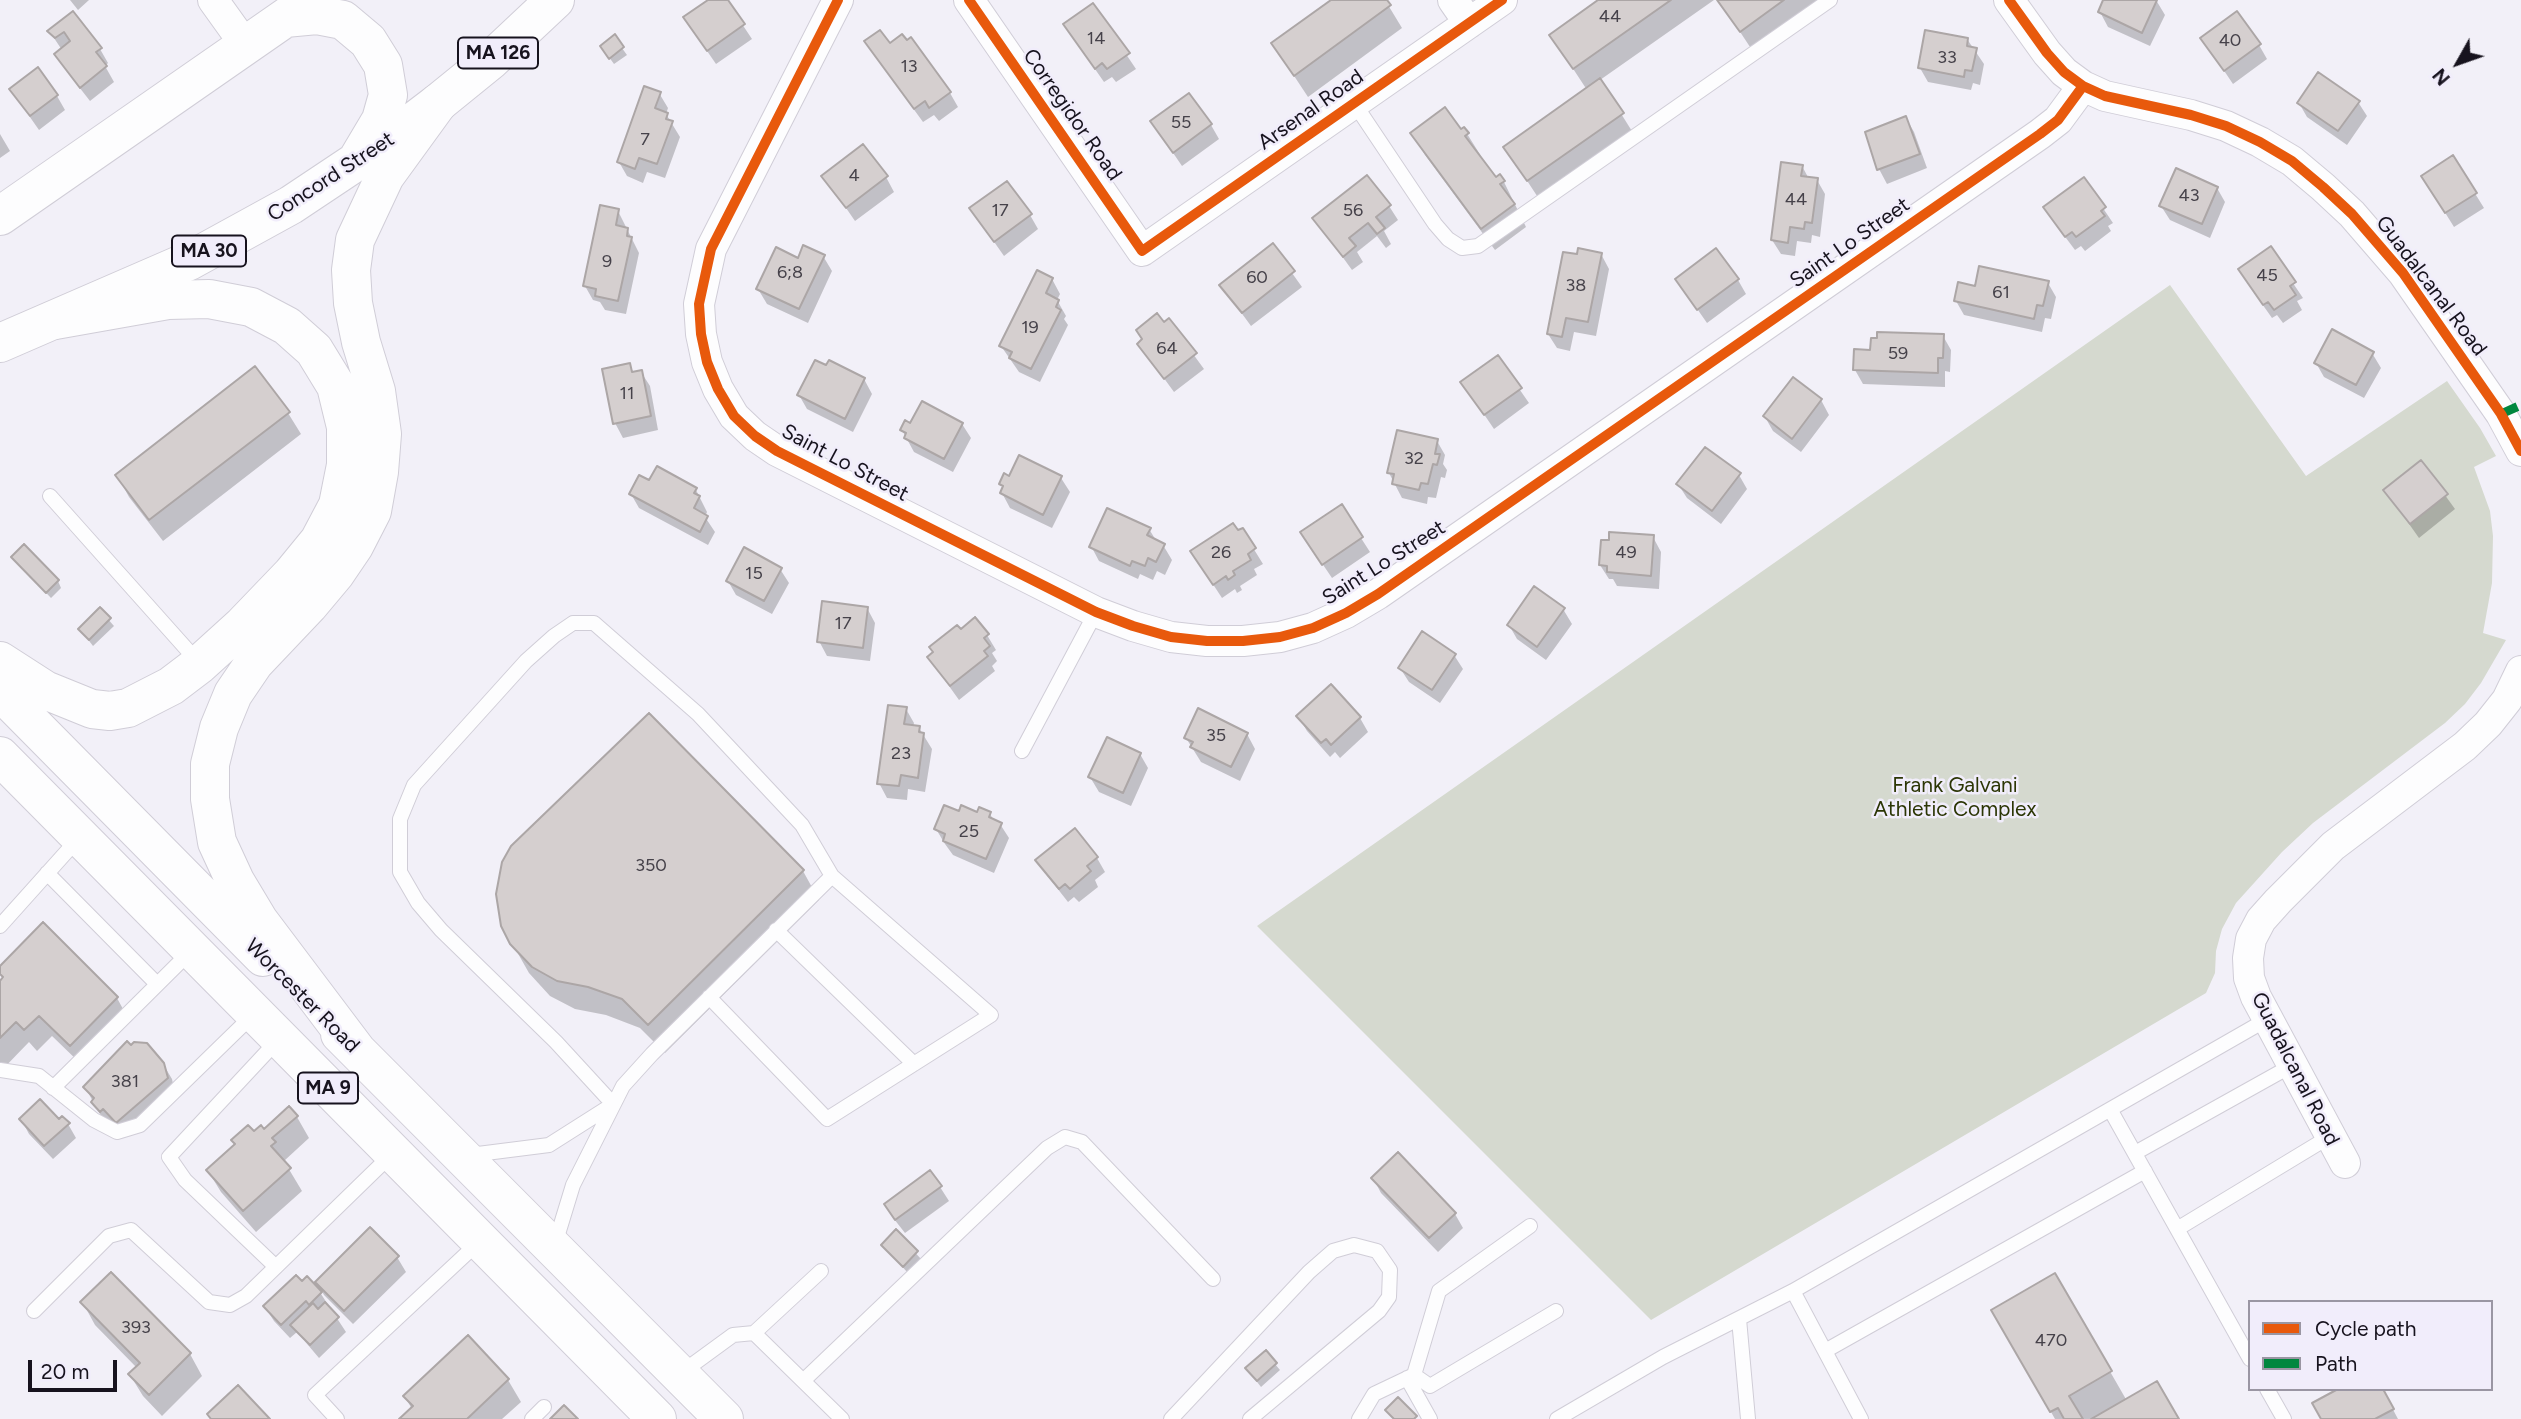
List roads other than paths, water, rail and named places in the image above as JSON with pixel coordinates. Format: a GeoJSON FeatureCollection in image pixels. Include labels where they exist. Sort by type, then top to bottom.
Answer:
{"type":"FeatureCollection","features":[{"type":"Feature","properties":{"kind":"main road","name":"Concord Street"},"geometry":{"type":"LineString","coordinates":[[0,342],[189,261],[291,205],[353,165],[438,103],[491,60],[555,0]]}},
{"type":"Feature","properties":{"kind":"main road","name":"MA 30"},"geometry":{"type":"LineString","coordinates":[[0,216],[298,9],[343,20],[368,41],[383,65],[387,94],[381,120],[353,165]]}},
{"type":"Feature","properties":{"kind":"main road"},"geometry":{"type":"LineString","coordinates":[[357,1051],[259,921],[235,881],[217,842],[209,799],[210,764],[219,728],[233,694],[254,663],[309,606],[335,574],[354,546],[372,511],[382,433],[376,391],[361,342],[353,303],[351,270],[355,240],[385,176],[438,103]]}},
{"type":"Feature","properties":{"kind":"main road"},"geometry":{"type":"LineString","coordinates":[[0,660],[46,690],[92,709],[110,711],[145,701],[200,664],[243,625],[292,574],[319,541],[338,505],[346,465],[346,427],[336,386],[314,349],[287,326],[251,307],[209,299],[168,300],[55,320]]}},
{"type":"Feature","properties":{"kind":"main road","name":"Worcester Road"},"geometry":{"type":"LineString","coordinates":[[0,691],[724,1419]]}},
{"type":"Feature","properties":{"kind":"main road","name":"MA 9"},"geometry":{"type":"LineString","coordinates":[[0,756],[657,1419]]}},
{"type":"Feature","properties":{"kind":"street"},"geometry":{"type":"LineString","coordinates":[[214,0],[246,46]]}},
{"type":"Feature","properties":{"kind":"street","name":"Saint Lo Street"},"geometry":{"type":"LineString","coordinates":[[838,0],[711,249],[699,304],[700,324],[707,362],[718,389],[734,416],[755,436],[777,451],[1096,612],[1171,636],[1243,642],[1302,631],[1346,613],[1378,594],[2040,134],[2057,120],[2082,86]]}},
{"type":"Feature","properties":{"kind":"street","name":"Corregidor Road"},"geometry":{"type":"LineString","coordinates":[[969,0],[1142,251]]}},
{"type":"Feature","properties":{"kind":"street","name":"Arsenal Road"},"geometry":{"type":"LineString","coordinates":[[1142,251],[1354,103],[1461,11],[1502,0]]}},
{"type":"Feature","properties":{"kind":"street","name":"Guadalcanal Road"},"geometry":{"type":"LineString","coordinates":[[2009,0],[2046,54],[2082,86],[2105,96],[2192,115],[2226,126],[2292,161],[2352,214],[2403,273],[2501,414],[2521,451]]}},
{"type":"Feature","properties":{"kind":"street","name":"Guadalcanal Road"},"geometry":{"type":"LineString","coordinates":[[2344,1163],[2266,1020],[2249,978],[2251,939],[2261,920],[2333,846],[2465,746],[2488,724],[2507,699],[2521,671]]}},
{"type":"Feature","properties":{"kind":"lane"},"geometry":{"type":"LineString","coordinates":[[1354,103],[1435,225],[1448,239],[1462,247],[1478,246],[1830,0]]}},
{"type":"Feature","properties":{"kind":"lane"},"geometry":{"type":"LineString","coordinates":[[50,496],[200,664]]}},
{"type":"Feature","properties":{"kind":"lane"},"geometry":{"type":"LineString","coordinates":[[1022,751],[1096,612]]}},
{"type":"Feature","properties":{"kind":"lane"},"geometry":{"type":"LineString","coordinates":[[613,1104],[556,1042],[441,930],[418,903],[400,872],[400,819],[414,785],[526,661],[573,623],[594,623],[698,714],[802,825],[832,876],[991,1015],[827,1119],[709,997]]}},
{"type":"Feature","properties":{"kind":"lane"},"geometry":{"type":"LineString","coordinates":[[0,926],[79,838]]}},
{"type":"Feature","properties":{"kind":"lane"},"geometry":{"type":"LineString","coordinates":[[47,873],[157,985]]}},
{"type":"Feature","properties":{"kind":"lane"},"geometry":{"type":"LineString","coordinates":[[554,1248],[573,1185],[623,1086],[832,876]]}},
{"type":"Feature","properties":{"kind":"lane"},"geometry":{"type":"LineString","coordinates":[[776,930],[914,1064]]}},
{"type":"Feature","properties":{"kind":"lane"},"geometry":{"type":"LineString","coordinates":[[53,1088],[191,951]]}},
{"type":"Feature","properties":{"kind":"lane"},"geometry":{"type":"LineString","coordinates":[[1557,1419],[1663,1357],[1793,1292],[2266,1020]]}},
{"type":"Feature","properties":{"kind":"lane"},"geometry":{"type":"LineString","coordinates":[[0,1070],[39,1076],[94,1120],[117,1132],[140,1125],[266,1026]]}},
{"type":"Feature","properties":{"kind":"lane"},"geometry":{"type":"LineString","coordinates":[[266,1026],[169,1157],[185,1180],[276,1267]]}},
{"type":"Feature","properties":{"kind":"lane"},"geometry":{"type":"LineString","coordinates":[[2135,1153],[2291,1066]]}},
{"type":"Feature","properties":{"kind":"lane"},"geometry":{"type":"LineString","coordinates":[[462,1156],[549,1145],[613,1104]]}},
{"type":"Feature","properties":{"kind":"lane"},"geometry":{"type":"LineString","coordinates":[[2111,1111],[2248,1355]]}},
{"type":"Feature","properties":{"kind":"lane"},"geometry":{"type":"LineString","coordinates":[[803,1381],[1038,1157],[1065,1137],[1082,1142],[1213,1279]]}},
{"type":"Feature","properties":{"kind":"lane"},"geometry":{"type":"LineString","coordinates":[[2177,1229],[2329,1137]]}},
{"type":"Feature","properties":{"kind":"lane"},"geometry":{"type":"LineString","coordinates":[[34,1311],[110,1236],[131,1230],[209,1302],[230,1305],[246,1296],[393,1153]]}},
{"type":"Feature","properties":{"kind":"lane"},"geometry":{"type":"LineString","coordinates":[[1825,1351],[2145,1171]]}},
{"type":"Feature","properties":{"kind":"lane"},"geometry":{"type":"LineString","coordinates":[[1430,1419],[1410,1377],[1439,1291],[1530,1226]]}},
{"type":"Feature","properties":{"kind":"lane"},"geometry":{"type":"LineString","coordinates":[[337,1419],[315,1395],[480,1241]]}},
{"type":"Feature","properties":{"kind":"lane"},"geometry":{"type":"LineString","coordinates":[[1171,1419],[1309,1272],[1333,1251],[1354,1245],[1377,1251],[1390,1270],[1389,1297],[1379,1311],[1250,1419]]}},
{"type":"Feature","properties":{"kind":"lane"},"geometry":{"type":"LineString","coordinates":[[680,1374],[733,1335],[754,1333],[821,1271]]}},
{"type":"Feature","properties":{"kind":"lane"},"geometry":{"type":"LineString","coordinates":[[1793,1292],[1861,1419]]}},
{"type":"Feature","properties":{"kind":"lane"},"geometry":{"type":"LineString","coordinates":[[1359,1419],[1374,1394],[1410,1377],[1430,1386],[1556,1311]]}},
{"type":"Feature","properties":{"kind":"lane"},"geometry":{"type":"LineString","coordinates":[[1739,1319],[1748,1419]]}},
{"type":"Feature","properties":{"kind":"lane"},"geometry":{"type":"LineString","coordinates":[[754,1333],[842,1419]]}},
{"type":"Feature","properties":{"kind":"lane"},"geometry":{"type":"LineString","coordinates":[[2268,1391],[2284,1419]]}},
{"type":"Feature","properties":{"kind":"lane"},"geometry":{"type":"LineString","coordinates":[[532,1419],[544,1407]]}},
{"type":"Feature","properties":{"kind":"park label","name":"Frank Galvani Athletic Complex"},"geometry":{"type":"Point","coordinates":[1955,798]}}]}
